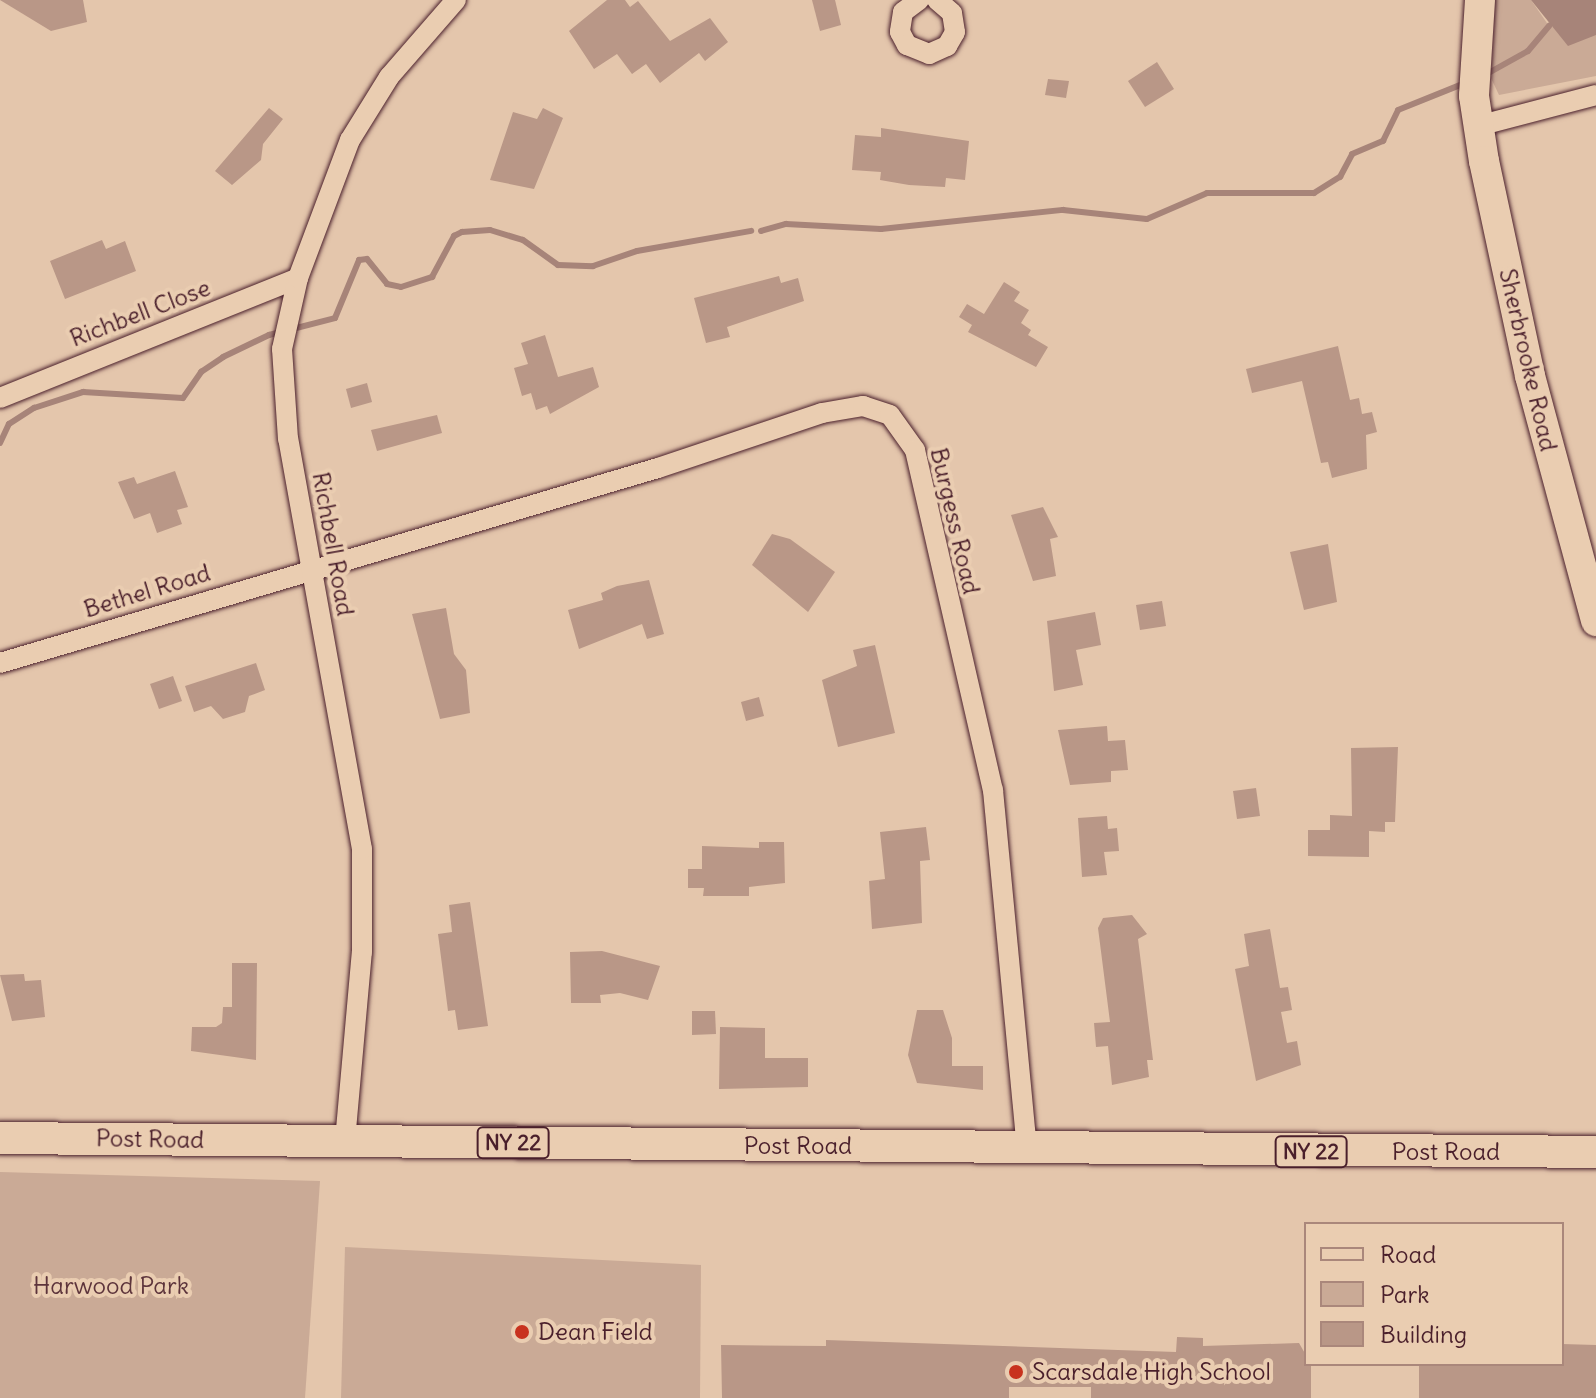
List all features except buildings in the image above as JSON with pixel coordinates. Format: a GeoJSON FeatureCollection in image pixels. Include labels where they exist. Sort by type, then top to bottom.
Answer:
{"type":"FeatureCollection","features":[{"type":"Feature","properties":{"kind":"main road","name":"Post Road"},"geometry":{"type":"LineString","coordinates":[[0,1138],[1596,1152]]}},
{"type":"Feature","properties":{"kind":"street","name":"Richbell Road"},"geometry":{"type":"LineString","coordinates":[[345,1141],[365,896],[283,398],[282,349],[298,278],[328,188],[363,114],[456,0]]}},
{"type":"Feature","properties":{"kind":"street"},"geometry":{"type":"LineString","coordinates":[[919,0],[903,12],[900,32],[907,45],[929,54],[947,46],[955,32],[952,13],[937,0]]}},
{"type":"Feature","properties":{"kind":"street","name":"Sherbrooke Road"},"geometry":{"type":"LineString","coordinates":[[1480,0],[1475,82],[1478,126],[1530,376],[1596,621]]}},
{"type":"Feature","properties":{"kind":"street"},"geometry":{"type":"LineString","coordinates":[[1478,126],[1596,95]]}},
{"type":"Feature","properties":{"kind":"street","name":"Richbell Close"},"geometry":{"type":"LineString","coordinates":[[0,398],[298,278]]}},
{"type":"Feature","properties":{"kind":"street","name":"Burgess Road"},"geometry":{"type":"LineString","coordinates":[[309,569],[658,468],[822,413],[863,406],[890,415],[915,450],[993,790],[1027,1149]]}},
{"type":"Feature","properties":{"kind":"street","name":"Bethel Road"},"geometry":{"type":"LineString","coordinates":[[0,663],[309,569]]}},
{"type":"Feature","properties":{"kind":"green space"},"geometry":{"type":"Polygon","coordinates":[[[1495,0],[1531,0],[1549,26],[1596,35],[1596,76],[1499,95],[1491,78],[1495,0]]]}},
{"type":"Feature","properties":{"kind":"green space","name":"Harwood Park"},"geometry":{"type":"Polygon","coordinates":[[[0,1172],[320,1181],[305,1398],[0,1398],[0,1172]]]}},
{"type":"Feature","properties":{"kind":"green space","name":"Dean Field"},"geometry":{"type":"Polygon","coordinates":[[[345,1247],[701,1265],[700,1398],[341,1398],[345,1247]]]}},
{"type":"Feature","properties":{"kind":"shaded area"},"geometry":{"type":"Polygon","coordinates":[[[1531,0],[1596,0],[1596,35],[1568,46],[1531,0]]]}},
{"type":"Feature","properties":{"kind":"waterway"},"geometry":{"type":"LineString","coordinates":[[1483,76],[1528,51],[1549,26]]}},
{"type":"Feature","properties":{"kind":"waterway"},"geometry":{"type":"LineString","coordinates":[[761,231],[786,224],[881,229],[1063,210],[1147,219],[1207,193],[1314,193],[1340,177],[1352,154],[1383,141],[1398,110],[1465,83]]}},
{"type":"Feature","properties":{"kind":"waterway"},"geometry":{"type":"LineString","coordinates":[[0,443],[9,424],[34,408],[83,392],[183,398],[201,372],[223,357],[269,335],[335,318],[359,260],[367,259],[387,284],[401,287],[432,277],[454,236],[462,232],[490,230],[523,240],[558,265],[593,266],[637,251],[751,231]]}},
{"type":"Feature","properties":{"kind":"place","name":"Dean Field"},"geometry":{"type":"Point","coordinates":[522,1332]}},
{"type":"Feature","properties":{"kind":"place","name":"Scarsdale High School"},"geometry":{"type":"Point","coordinates":[1016,1372]}}]}
